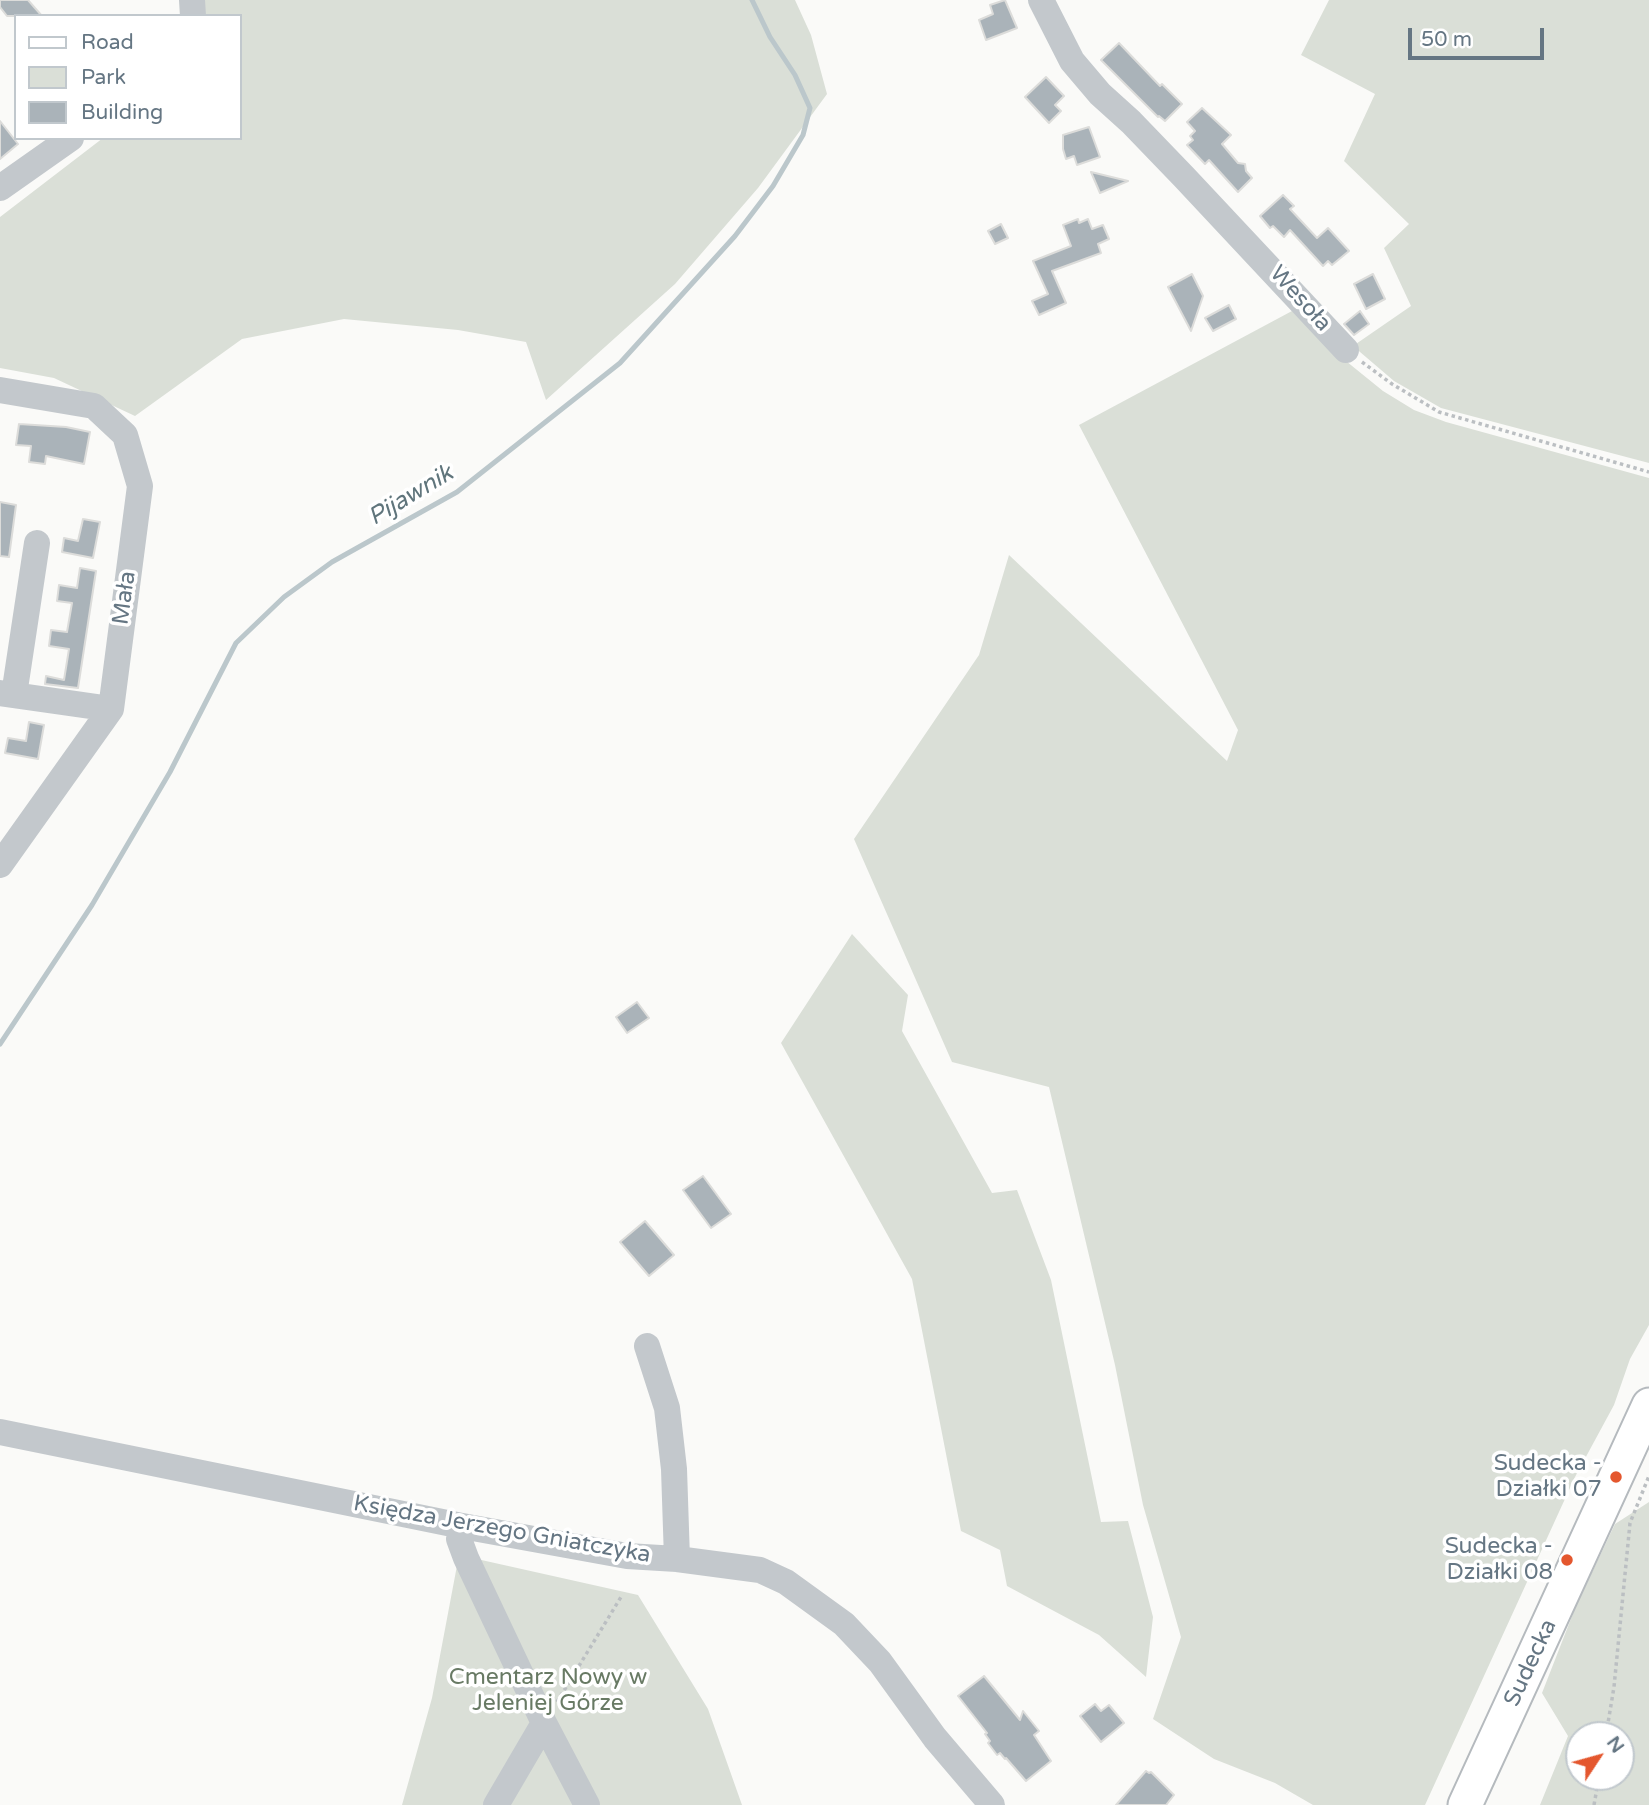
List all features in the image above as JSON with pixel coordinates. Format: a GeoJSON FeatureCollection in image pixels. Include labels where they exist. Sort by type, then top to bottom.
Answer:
{"type":"FeatureCollection","features":[{"type":"Feature","properties":{"kind":"main road","name":"Sudecka"},"geometry":{"type":"LineString","coordinates":[[1465,1805],[1649,1405]]}},
{"type":"Feature","properties":{"kind":"street","name":"Wesoła"},"geometry":{"type":"LineString","coordinates":[[1041,0],[1072,61],[1100,94],[1131,121],[1346,350]]}},
{"type":"Feature","properties":{"kind":"street"},"geometry":{"type":"LineString","coordinates":[[0,188],[68,140]]}},
{"type":"Feature","properties":{"kind":"street","name":"Mała"},"geometry":{"type":"LineString","coordinates":[[0,390],[94,406],[125,435],[140,486],[111,709],[0,865]]}},
{"type":"Feature","properties":{"kind":"street"},"geometry":{"type":"LineString","coordinates":[[37,543],[7,694],[111,709]]}},
{"type":"Feature","properties":{"kind":"street"},"geometry":{"type":"LineString","coordinates":[[647,1346],[667,1408],[674,1469],[677,1559]]}},
{"type":"Feature","properties":{"kind":"street","name":"Księdza Jerzego Gniatczyka"},"geometry":{"type":"LineString","coordinates":[[0,1432],[627,1556],[677,1559],[760,1570],[786,1582],[844,1624],[880,1662],[935,1738],[992,1805]]}},
{"type":"Feature","properties":{"kind":"street"},"geometry":{"type":"LineString","coordinates":[[462,1525],[459,1539],[466,1558],[544,1723],[587,1805]]}},
{"type":"Feature","properties":{"kind":"street"},"geometry":{"type":"LineString","coordinates":[[496,1805],[544,1723]]}},
{"type":"Feature","properties":{"kind":"path","name":"Wesoła"},"geometry":{"type":"LineString","coordinates":[[1346,350],[1392,384],[1439,412],[1649,472]]}},
{"type":"Feature","properties":{"kind":"path"},"geometry":{"type":"LineString","coordinates":[[1608,1721],[1630,1523],[1649,1476]]}},
{"type":"Feature","properties":{"kind":"path"},"geometry":{"type":"LineString","coordinates":[[544,1723],[621,1597]]}},
{"type":"Feature","properties":{"kind":"green space"},"geometry":{"type":"Polygon","coordinates":[[[204,0],[795,0],[811,35],[827,94],[758,188],[675,284],[546,400],[526,342],[458,330],[344,319],[242,339],[135,416],[54,378],[0,368],[0,217],[100,140],[242,140],[242,14],[205,14],[204,0]]]}},
{"type":"Feature","properties":{"kind":"green space"},"geometry":{"type":"Polygon","coordinates":[[[1329,0],[1649,0],[1649,463],[1441,408],[1394,381],[1353,346],[1411,306],[1384,248],[1409,224],[1344,161],[1375,94],[1301,55],[1329,0]]]}},
{"type":"Feature","properties":{"kind":"green space"},"geometry":{"type":"Polygon","coordinates":[[[1292,311],[1341,357],[1383,391],[1414,410],[1446,422],[1649,478],[1649,1325],[1630,1359],[1614,1405],[1575,1477],[1425,1805],[1313,1805],[1275,1783],[1214,1759],[1153,1719],[1181,1637],[1143,1505],[1115,1365],[1049,1087],[952,1062],[854,839],[979,655],[1009,555],[1227,761],[1238,730],[1079,425],[1292,311]]]}},
{"type":"Feature","properties":{"kind":"green space"},"geometry":{"type":"Polygon","coordinates":[[[852,934],[908,995],[902,1031],[992,1193],[1017,1190],[1051,1280],[1101,1522],[1128,1521],[1153,1617],[1146,1677],[1099,1635],[1007,1586],[1000,1550],[961,1531],[912,1279],[781,1043],[852,934]]]}},
{"type":"Feature","properties":{"kind":"green space"},"geometry":{"type":"Polygon","coordinates":[[[1649,1502],[1649,1805],[1540,1805],[1565,1743],[1565,1791],[1635,1791],[1635,1721],[1565,1721],[1565,1731],[1542,1693],[1576,1606],[1615,1524],[1649,1502]]]}},
{"type":"Feature","properties":{"kind":"green space","name":"Cmentarz Nowy w Jeleniej Górze"},"geometry":{"type":"Polygon","coordinates":[[[459,1555],[638,1595],[708,1709],[742,1805],[402,1805],[432,1698],[459,1555]]]}},
{"type":"Feature","properties":{"kind":"building"},"geometry":{"type":"Polygon","coordinates":[[[0,0],[28,0],[40,14],[7,16],[0,7],[0,0]]]}},
{"type":"Feature","properties":{"kind":"building"},"geometry":{"type":"Polygon","coordinates":[[[1005,0],[1017,28],[986,40],[979,20],[993,14],[990,5],[1005,0]]]}},
{"type":"Feature","properties":{"kind":"building"},"geometry":{"type":"Polygon","coordinates":[[[1119,43],[1160,86],[1162,84],[1182,104],[1165,121],[1101,60],[1119,43]]]}},
{"type":"Feature","properties":{"kind":"building"},"geometry":{"type":"Polygon","coordinates":[[[1046,77],[1064,96],[1055,105],[1061,111],[1049,123],[1025,97],[1046,77]]]}},
{"type":"Feature","properties":{"kind":"building"},"geometry":{"type":"Polygon","coordinates":[[[1202,108],[1231,135],[1222,144],[1238,163],[1245,164],[1246,171],[1252,178],[1238,192],[1209,160],[1205,164],[1187,145],[1193,140],[1190,136],[1195,131],[1187,122],[1202,108]]]}},
{"type":"Feature","properties":{"kind":"building"},"geometry":{"type":"Polygon","coordinates":[[[0,121],[18,144],[0,159],[0,121]]]}},
{"type":"Feature","properties":{"kind":"building"},"geometry":{"type":"Polygon","coordinates":[[[1089,127],[1100,157],[1077,165],[1074,156],[1066,159],[1063,135],[1089,127]]]}},
{"type":"Feature","properties":{"kind":"building"},"geometry":{"type":"Polygon","coordinates":[[[1091,172],[1128,181],[1100,193],[1091,172]]]}},
{"type":"Feature","properties":{"kind":"building"},"geometry":{"type":"Polygon","coordinates":[[[1283,195],[1294,206],[1290,209],[1317,238],[1328,228],[1349,251],[1332,265],[1328,261],[1323,266],[1290,230],[1284,237],[1273,226],[1270,228],[1260,216],[1283,195]]]}},
{"type":"Feature","properties":{"kind":"building"},"geometry":{"type":"Polygon","coordinates":[[[1078,219],[1079,223],[1088,219],[1092,229],[1103,225],[1109,239],[1098,244],[1101,253],[1052,271],[1066,303],[1039,315],[1032,301],[1048,294],[1033,261],[1071,246],[1063,225],[1078,219]]]}},
{"type":"Feature","properties":{"kind":"building"},"geometry":{"type":"Polygon","coordinates":[[[1001,224],[1008,238],[995,244],[988,231],[1001,224]]]}},
{"type":"Feature","properties":{"kind":"building"},"geometry":{"type":"Polygon","coordinates":[[[1192,274],[1203,296],[1191,331],[1168,287],[1192,274]]]}},
{"type":"Feature","properties":{"kind":"building"},"geometry":{"type":"Polygon","coordinates":[[[1373,274],[1385,299],[1366,309],[1354,284],[1373,274]]]}},
{"type":"Feature","properties":{"kind":"building"},"geometry":{"type":"Polygon","coordinates":[[[1229,305],[1236,319],[1213,331],[1205,318],[1229,305]]]}},
{"type":"Feature","properties":{"kind":"building"},"geometry":{"type":"Polygon","coordinates":[[[1360,311],[1369,324],[1354,335],[1344,324],[1360,311]]]}},
{"type":"Feature","properties":{"kind":"building"},"geometry":{"type":"Polygon","coordinates":[[[19,424],[66,427],[90,432],[84,464],[46,456],[45,464],[29,462],[31,446],[16,445],[19,424]]]}},
{"type":"Feature","properties":{"kind":"building"},"geometry":{"type":"Polygon","coordinates":[[[0,502],[16,505],[9,557],[0,556],[0,502]]]}},
{"type":"Feature","properties":{"kind":"building"},"geometry":{"type":"Polygon","coordinates":[[[83,519],[100,522],[93,558],[62,552],[64,538],[78,541],[83,519]]]}},
{"type":"Feature","properties":{"kind":"building"},"geometry":{"type":"Polygon","coordinates":[[[80,568],[96,571],[78,688],[45,684],[46,676],[64,680],[69,649],[49,646],[51,630],[67,632],[72,603],[57,601],[59,585],[77,588],[80,568]]]}},
{"type":"Feature","properties":{"kind":"building"},"geometry":{"type":"Polygon","coordinates":[[[29,722],[44,725],[38,759],[5,753],[8,738],[26,741],[29,722]]]}},
{"type":"Feature","properties":{"kind":"building"},"geometry":{"type":"Polygon","coordinates":[[[637,1002],[649,1018],[627,1033],[616,1017],[637,1002]]]}},
{"type":"Feature","properties":{"kind":"building"},"geometry":{"type":"Polygon","coordinates":[[[703,1176],[731,1214],[711,1228],[683,1190],[703,1176]]]}},
{"type":"Feature","properties":{"kind":"building"},"geometry":{"type":"Polygon","coordinates":[[[645,1221],[674,1255],[649,1276],[620,1242],[645,1221]]]}},
{"type":"Feature","properties":{"kind":"building"},"geometry":{"type":"Polygon","coordinates":[[[984,1676],[1020,1720],[1023,1711],[1039,1731],[1034,1735],[1051,1761],[1026,1781],[1006,1758],[1000,1753],[997,1755],[988,1743],[990,1741],[985,1734],[987,1733],[958,1696],[984,1676]]]}},
{"type":"Feature","properties":{"kind":"building"},"geometry":{"type":"Polygon","coordinates":[[[1095,1704],[1101,1711],[1109,1705],[1124,1723],[1101,1742],[1080,1716],[1095,1704]]]}},
{"type":"Feature","properties":{"kind":"building"},"geometry":{"type":"Polygon","coordinates":[[[1146,1771],[1151,1772],[1174,1795],[1166,1805],[1116,1805],[1146,1771]]]}},
{"type":"Feature","properties":{"kind":"waterway","name":"Pijawnik"},"geometry":{"type":"LineString","coordinates":[[0,1044],[92,905],[170,772],[236,643],[284,597],[332,562],[457,492],[620,363],[735,236],[773,186],[803,135],[810,108],[795,75],[770,37],[752,0]]}},
{"type":"Feature","properties":{"kind":"place","name":"Sudecka - Działki 07"},"geometry":{"type":"Point","coordinates":[1616,1477]}},
{"type":"Feature","properties":{"kind":"place","name":"Sudecka - Działki 08"},"geometry":{"type":"Point","coordinates":[1567,1560]}}]}
